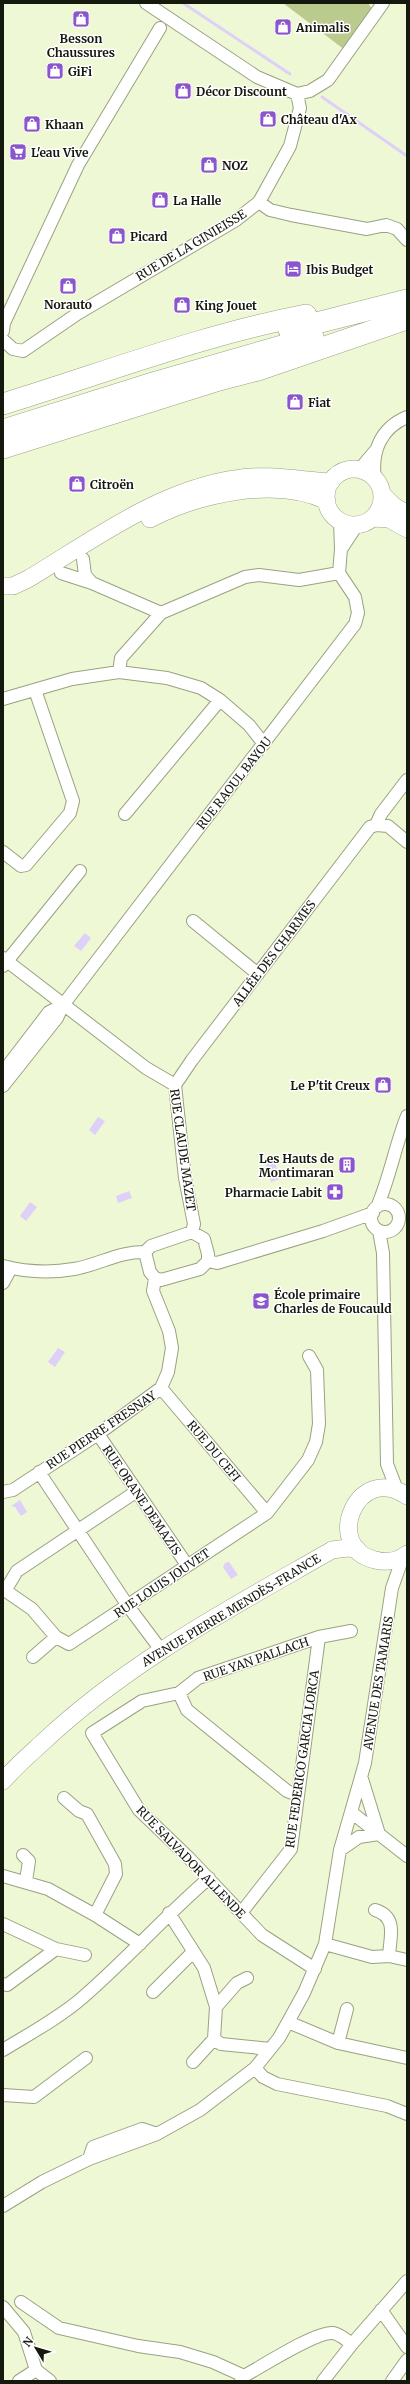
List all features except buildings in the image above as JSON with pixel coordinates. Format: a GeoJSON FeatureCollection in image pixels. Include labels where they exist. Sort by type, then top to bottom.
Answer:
{"type":"FeatureCollection","features":[{"type":"Feature","properties":{"kind":"highway"},"geometry":{"type":"LineString","coordinates":[[3,404],[132,361],[277,321],[359,305],[407,299]]}},
{"type":"Feature","properties":{"kind":"highway"},"geometry":{"type":"LineString","coordinates":[[3,415],[222,348],[407,299]]}},
{"type":"Feature","properties":{"kind":"highway"},"geometry":{"type":"LineString","coordinates":[[3,430],[156,382],[313,337],[407,314]]}},
{"type":"Feature","properties":{"kind":"highway"},"geometry":{"type":"LineString","coordinates":[[3,448],[219,380],[258,370],[407,319]]}},
{"type":"Feature","properties":{"kind":"highway"},"geometry":{"type":"LineString","coordinates":[[3,437],[156,382]]}},
{"type":"Feature","properties":{"kind":"street"},"geometry":{"type":"LineString","coordinates":[[150,5],[261,79],[297,94],[310,91],[328,80],[383,3]]}},
{"type":"Feature","properties":{"kind":"street"},"geometry":{"type":"LineString","coordinates":[[3,331],[4,323],[78,165],[160,28],[159,20],[150,5]]}},
{"type":"Feature","properties":{"kind":"street"},"geometry":{"type":"LineString","coordinates":[[160,28],[177,28],[208,48],[226,56]]}},
{"type":"Feature","properties":{"kind":"street","name":"RUE DE LA GINIEISSE"},"geometry":{"type":"LineString","coordinates":[[3,340],[13,349],[23,351],[77,314],[236,220],[259,202],[290,146],[300,108],[297,94]]}},
{"type":"Feature","properties":{"kind":"street"},"geometry":{"type":"LineString","coordinates":[[259,202],[270,210],[306,218],[367,228],[386,225],[397,229],[407,240]]}},
{"type":"Feature","properties":{"kind":"street"},"geometry":{"type":"LineString","coordinates":[[359,470],[377,449],[388,428],[407,417]]}},
{"type":"Feature","properties":{"kind":"street"},"geometry":{"type":"LineString","coordinates":[[377,449],[373,468],[375,479],[382,494],[394,506],[407,514]]}},
{"type":"Feature","properties":{"kind":"street"},"geometry":{"type":"LineString","coordinates":[[375,479],[359,470],[342,473],[331,482],[326,494],[327,501],[334,516],[348,523],[363,524],[373,518],[382,503],[382,494]]}},
{"type":"Feature","properties":{"kind":"street"},"geometry":{"type":"LineString","coordinates":[[3,586],[13,586],[28,580],[126,520],[185,490],[235,478],[274,477],[331,482]]}},
{"type":"Feature","properties":{"kind":"street"},"geometry":{"type":"LineString","coordinates":[[3,598],[27,592],[164,512],[196,500],[237,490],[294,491],[310,493],[327,501]]}},
{"type":"Feature","properties":{"kind":"street"},"geometry":{"type":"LineString","coordinates":[[373,518],[389,519],[407,529]]}},
{"type":"Feature","properties":{"kind":"street"},"geometry":{"type":"LineString","coordinates":[[119,672],[121,658],[161,613],[245,577],[259,575],[299,580],[339,573],[341,550],[348,523]]}},
{"type":"Feature","properties":{"kind":"street"},"geometry":{"type":"LineString","coordinates":[[83,559],[85,575],[92,583]]}},
{"type":"Feature","properties":{"kind":"street"},"geometry":{"type":"LineString","coordinates":[[60,573],[92,583],[161,613]]}},
{"type":"Feature","properties":{"kind":"street","name":"RUE RAOUL BAYOU"},"geometry":{"type":"LineString","coordinates":[[63,1005],[355,624],[358,613],[355,597],[339,573]]}},
{"type":"Feature","properties":{"kind":"street"},"geometry":{"type":"LineString","coordinates":[[3,698],[72,679],[119,672],[176,680],[201,688],[220,700],[248,725],[264,744]]}},
{"type":"Feature","properties":{"kind":"street"},"geometry":{"type":"LineString","coordinates":[[3,852],[14,863],[21,866],[26,865],[70,813],[72,808],[72,801],[35,690]]}},
{"type":"Feature","properties":{"kind":"street"},"geometry":{"type":"LineString","coordinates":[[125,814],[220,700]]}},
{"type":"Feature","properties":{"kind":"street","name":"ALLÉE DES CHARMES"},"geometry":{"type":"LineString","coordinates":[[175,1085],[192,1060],[370,827],[376,825],[381,814],[407,780]]}},
{"type":"Feature","properties":{"kind":"street"},"geometry":{"type":"LineString","coordinates":[[376,825],[388,826],[407,842]]}},
{"type":"Feature","properties":{"kind":"street"},"geometry":{"type":"LineString","coordinates":[[4,962],[80,871]]}},
{"type":"Feature","properties":{"kind":"street"},"geometry":{"type":"LineString","coordinates":[[193,921],[258,974]]}},
{"type":"Feature","properties":{"kind":"street","name":"RUE CLAUDE MAZET"},"geometry":{"type":"LineString","coordinates":[[4,962],[146,1068],[175,1085],[185,1178],[194,1224],[192,1232]]}},
{"type":"Feature","properties":{"kind":"street"},"geometry":{"type":"LineString","coordinates":[[3,1072],[49,1012],[63,1005]]}},
{"type":"Feature","properties":{"kind":"street"},"geometry":{"type":"LineString","coordinates":[[3,1086],[57,1018],[63,1005]]}},
{"type":"Feature","properties":{"kind":"street"},"geometry":{"type":"LineString","coordinates":[[378,1489],[387,1464],[384,1253],[377,1229],[372,1222],[375,1210],[387,1183],[396,1143],[407,1116]]}},
{"type":"Feature","properties":{"kind":"street"},"geometry":{"type":"LineString","coordinates":[[384,1253],[399,1217],[387,1183]]}},
{"type":"Feature","properties":{"kind":"street"},"geometry":{"type":"LineString","coordinates":[[208,1261],[217,1263],[349,1223],[375,1210],[399,1217]]}},
{"type":"Feature","properties":{"kind":"street"},"geometry":{"type":"LineString","coordinates":[[349,1223],[363,1223],[387,1232],[399,1217]]}},
{"type":"Feature","properties":{"kind":"street"},"geometry":{"type":"LineString","coordinates":[[3,1283],[7,1267],[40,1272],[74,1269],[132,1252],[145,1252],[151,1246],[192,1232],[204,1239],[208,1254],[208,1261],[200,1269],[161,1280],[155,1278],[150,1272],[145,1252]]}},
{"type":"Feature","properties":{"kind":"street","name":"RUE PIERRE FRESNAY"},"geometry":{"type":"LineString","coordinates":[[3,1492],[12,1490],[98,1434],[161,1388],[168,1372],[172,1348],[169,1331],[152,1291],[155,1278]]}},
{"type":"Feature","properties":{"kind":"street"},"geometry":{"type":"LineString","coordinates":[[267,1514],[308,1460],[316,1442],[319,1424],[317,1370],[309,1356]]}},
{"type":"Feature","properties":{"kind":"street","name":"RUE DU CEFI"},"geometry":{"type":"LineString","coordinates":[[161,1388],[267,1514]]}},
{"type":"Feature","properties":{"kind":"street","name":"RUE ORANE DEMAZIS"},"geometry":{"type":"LineString","coordinates":[[98,1434],[187,1565]]}},
{"type":"Feature","properties":{"kind":"street"},"geometry":{"type":"LineString","coordinates":[[387,1464],[402,1493]]}},
{"type":"Feature","properties":{"kind":"street"},"geometry":{"type":"LineString","coordinates":[[39,1472],[79,1530],[128,1606],[161,1650]]}},
{"type":"Feature","properties":{"kind":"street"},"geometry":{"type":"LineString","coordinates":[[402,1493],[378,1489],[361,1497],[350,1512],[348,1531],[357,1549],[373,1560],[384,1562],[405,1555]]}},
{"type":"Feature","properties":{"kind":"street"},"geometry":{"type":"LineString","coordinates":[[33,1657],[56,1637],[32,1609],[4,1590],[17,1571],[137,1492]]}},
{"type":"Feature","properties":{"kind":"street","name":"RUE LOUIS JOUVET"},"geometry":{"type":"LineString","coordinates":[[56,1637],[69,1644],[128,1606],[187,1565],[267,1514]]}},
{"type":"Feature","properties":{"kind":"street","name":"AVENUE PIERRE MENDÈS-FRANCE"},"geometry":{"type":"LineString","coordinates":[[3,1781],[74,1714],[116,1680],[161,1650],[332,1550],[348,1531]]}},
{"type":"Feature","properties":{"kind":"street","name":"AVENUE PIERRE MENDÈS-FRANCE"},"geometry":{"type":"LineString","coordinates":[[332,1550],[347,1548],[357,1549]]}},
{"type":"Feature","properties":{"kind":"street","name":"AVENUE DES TAMARIS"},"geometry":{"type":"LineString","coordinates":[[3,2206],[42,2182],[89,2159],[157,2134],[200,2110],[254,2068],[270,2049],[288,2022],[315,1969],[325,1944],[340,1850],[362,1779],[392,1588],[405,1555]]}},
{"type":"Feature","properties":{"kind":"street","name":"AVENUE DES TAMARIS"},"geometry":{"type":"LineString","coordinates":[[384,1562],[392,1588]]}},
{"type":"Feature","properties":{"kind":"street","name":"RUE YAN PALLACH"},"geometry":{"type":"LineString","coordinates":[[179,1693],[198,1678],[319,1637],[351,1631]]}},
{"type":"Feature","properties":{"kind":"street","name":"RUE FEDERICO GARCIA LORCA"},"geometry":{"type":"LineString","coordinates":[[241,1913],[291,1849],[319,1637]]}},
{"type":"Feature","properties":{"kind":"street"},"geometry":{"type":"LineString","coordinates":[[179,1693],[187,1710],[287,1791],[297,1795]]}},
{"type":"Feature","properties":{"kind":"street","name":"RUE SALVADOR ALLENDE"},"geometry":{"type":"LineString","coordinates":[[179,1693],[142,1701],[92,1733],[139,1810],[209,1878],[262,1935],[315,1969]]}},
{"type":"Feature","properties":{"kind":"street","name":"AVENUE DES TAMARIS"},"geometry":{"type":"LineString","coordinates":[[362,1779],[380,1834]]}},
{"type":"Feature","properties":{"kind":"street"},"geometry":{"type":"LineString","coordinates":[[64,1798],[79,1811],[87,1814],[115,1864],[116,1874],[95,1915]]}},
{"type":"Feature","properties":{"kind":"street"},"geometry":{"type":"LineString","coordinates":[[351,1812],[407,1856]]}},
{"type":"Feature","properties":{"kind":"street"},"geometry":{"type":"LineString","coordinates":[[340,1850],[359,1837],[380,1834]]}},
{"type":"Feature","properties":{"kind":"street"},"geometry":{"type":"LineString","coordinates":[[23,1855],[29,1861],[26,1881]]}},
{"type":"Feature","properties":{"kind":"street"},"geometry":{"type":"LineString","coordinates":[[3,1876],[26,1881],[48,1889],[95,1915],[140,1944]]}},
{"type":"Feature","properties":{"kind":"street"},"geometry":{"type":"LineString","coordinates":[[3,2050],[81,1999],[140,1944],[169,1913],[209,1878]]}},
{"type":"Feature","properties":{"kind":"street"},"geometry":{"type":"LineString","coordinates":[[375,1910],[385,1913],[391,1923],[389,1956]]}},
{"type":"Feature","properties":{"kind":"street"},"geometry":{"type":"LineString","coordinates":[[169,1913],[204,1968],[216,2007],[214,2039],[193,2062]]}},
{"type":"Feature","properties":{"kind":"street"},"geometry":{"type":"LineString","coordinates":[[3,1924],[56,1949],[85,1956]]}},
{"type":"Feature","properties":{"kind":"street"},"geometry":{"type":"LineString","coordinates":[[325,1944],[372,1957],[389,1956],[407,1960]]}},
{"type":"Feature","properties":{"kind":"street"},"geometry":{"type":"LineString","coordinates":[[3,1984],[6,1985],[56,1949]]}},
{"type":"Feature","properties":{"kind":"street"},"geometry":{"type":"LineString","coordinates":[[154,1992],[193,1952]]}},
{"type":"Feature","properties":{"kind":"street"},"geometry":{"type":"LineString","coordinates":[[216,2007],[237,1982],[247,1978]]}},
{"type":"Feature","properties":{"kind":"street"},"geometry":{"type":"LineString","coordinates":[[338,2043],[347,2009]]}},
{"type":"Feature","properties":{"kind":"street"},"geometry":{"type":"LineString","coordinates":[[288,2022],[338,2043],[407,2058]]}},
{"type":"Feature","properties":{"kind":"street"},"geometry":{"type":"LineString","coordinates":[[214,2039],[221,2044],[270,2049]]}},
{"type":"Feature","properties":{"kind":"street"},"geometry":{"type":"LineString","coordinates":[[3,2095],[34,2097],[86,2058]]}},
{"type":"Feature","properties":{"kind":"street"},"geometry":{"type":"LineString","coordinates":[[254,2068],[264,2077],[277,2084],[387,2106],[407,2114]]}},
{"type":"Feature","properties":{"kind":"street"},"geometry":{"type":"LineString","coordinates":[[327,2379],[352,2344],[407,2281]]}},
{"type":"Feature","properties":{"kind":"street"},"geometry":{"type":"LineString","coordinates":[[21,2302],[59,2328],[138,2346],[180,2352],[214,2362],[242,2379],[284,2353],[324,2334],[339,2335],[352,2344]]}},
{"type":"Feature","properties":{"kind":"street"},"geometry":{"type":"LineString","coordinates":[[3,2307],[24,2332],[36,2370],[50,2381]]}},
{"type":"Feature","properties":{"kind":"street"},"geometry":{"type":"LineString","coordinates":[[381,2310],[407,2347]]}},
{"type":"Feature","properties":{"kind":"street"},"geometry":{"type":"LineString","coordinates":[[392,2381],[407,2360]]}},
{"type":"Feature","properties":{"kind":"street"},"geometry":{"type":"LineString","coordinates":[[19,2381],[36,2370]]}},
{"type":"Feature","properties":{"kind":"green space"},"geometry":{"type":"Polygon","coordinates":[[[283,3],[368,3],[374,12],[345,50],[283,3]]]}},
{"type":"Feature","properties":{"kind":"shaded area"},"geometry":{"type":"Polygon","coordinates":[[[85,933],[91,938],[81,951],[74,946],[85,933]]]}},
{"type":"Feature","properties":{"kind":"shaded area"},"geometry":{"type":"Polygon","coordinates":[[[98,1117],[105,1121],[95,1135],[89,1130],[98,1117]]]}},
{"type":"Feature","properties":{"kind":"shaded area"},"geometry":{"type":"Polygon","coordinates":[[[274,1160],[280,1179],[271,1182],[265,1163],[274,1160]]]}},
{"type":"Feature","properties":{"kind":"shaded area"},"geometry":{"type":"Polygon","coordinates":[[[129,1191],[132,1198],[118,1203],[116,1196],[129,1191]]]}},
{"type":"Feature","properties":{"kind":"shaded area"},"geometry":{"type":"Polygon","coordinates":[[[30,1202],[37,1207],[26,1221],[20,1216],[30,1202]]]}},
{"type":"Feature","properties":{"kind":"shaded area"},"geometry":{"type":"Polygon","coordinates":[[[58,1348],[65,1352],[55,1367],[48,1362],[58,1348]]]}},
{"type":"Feature","properties":{"kind":"shaded area"},"geometry":{"type":"Polygon","coordinates":[[[20,1500],[27,1512],[21,1516],[15,1507],[11,1506],[20,1500]]]}},
{"type":"Feature","properties":{"kind":"shaded area"},"geometry":{"type":"Polygon","coordinates":[[[229,1562],[238,1575],[231,1579],[223,1567],[225,1563],[229,1562]]]}},
{"type":"Feature","properties":{"kind":"waterway"},"geometry":{"type":"LineString","coordinates":[[183,3],[290,74]]}},
{"type":"Feature","properties":{"kind":"waterway"},"geometry":{"type":"LineString","coordinates":[[322,97],[407,156]]}},
{"type":"Feature","properties":{"kind":"place","name":"Besson Chaussures"},"geometry":{"type":"Point","coordinates":[81,19]}},
{"type":"Feature","properties":{"kind":"place","name":"Animalis"},"geometry":{"type":"Point","coordinates":[283,27]}},
{"type":"Feature","properties":{"kind":"place","name":"GiFi"},"geometry":{"type":"Point","coordinates":[55,71]}},
{"type":"Feature","properties":{"kind":"place","name":"Décor Discount"},"geometry":{"type":"Point","coordinates":[183,91]}},
{"type":"Feature","properties":{"kind":"place","name":"Château d'Ax"},"geometry":{"type":"Point","coordinates":[268,119]}},
{"type":"Feature","properties":{"kind":"place","name":"Khaan"},"geometry":{"type":"Point","coordinates":[32,124]}},
{"type":"Feature","properties":{"kind":"place","name":"L'eau Vive"},"geometry":{"type":"Point","coordinates":[18,152]}},
{"type":"Feature","properties":{"kind":"place","name":"NOZ"},"geometry":{"type":"Point","coordinates":[209,165]}},
{"type":"Feature","properties":{"kind":"place","name":"La Halle"},"geometry":{"type":"Point","coordinates":[160,200]}},
{"type":"Feature","properties":{"kind":"place","name":"Picard"},"geometry":{"type":"Point","coordinates":[117,236]}},
{"type":"Feature","properties":{"kind":"place","name":"Ibis Budget"},"geometry":{"type":"Point","coordinates":[293,269]}},
{"type":"Feature","properties":{"kind":"place","name":"Norauto"},"geometry":{"type":"Point","coordinates":[68,286]}},
{"type":"Feature","properties":{"kind":"place","name":"King Jouet"},"geometry":{"type":"Point","coordinates":[182,305]}},
{"type":"Feature","properties":{"kind":"place","name":"Fiat"},"geometry":{"type":"Point","coordinates":[295,402]}},
{"type":"Feature","properties":{"kind":"place","name":"Citroën"},"geometry":{"type":"Point","coordinates":[77,484]}},
{"type":"Feature","properties":{"kind":"place","name":"Le P'tit Creux"},"geometry":{"type":"Point","coordinates":[383,1085]}},
{"type":"Feature","properties":{"kind":"place","name":"Les Hauts de Montimaran"},"geometry":{"type":"Point","coordinates":[347,1165]}},
{"type":"Feature","properties":{"kind":"place","name":"Pharmacie Labit"},"geometry":{"type":"Point","coordinates":[335,1192]}},
{"type":"Feature","properties":{"kind":"place","name":"École primaire Charles de Foucauld"},"geometry":{"type":"Point","coordinates":[261,1301]}}]}
